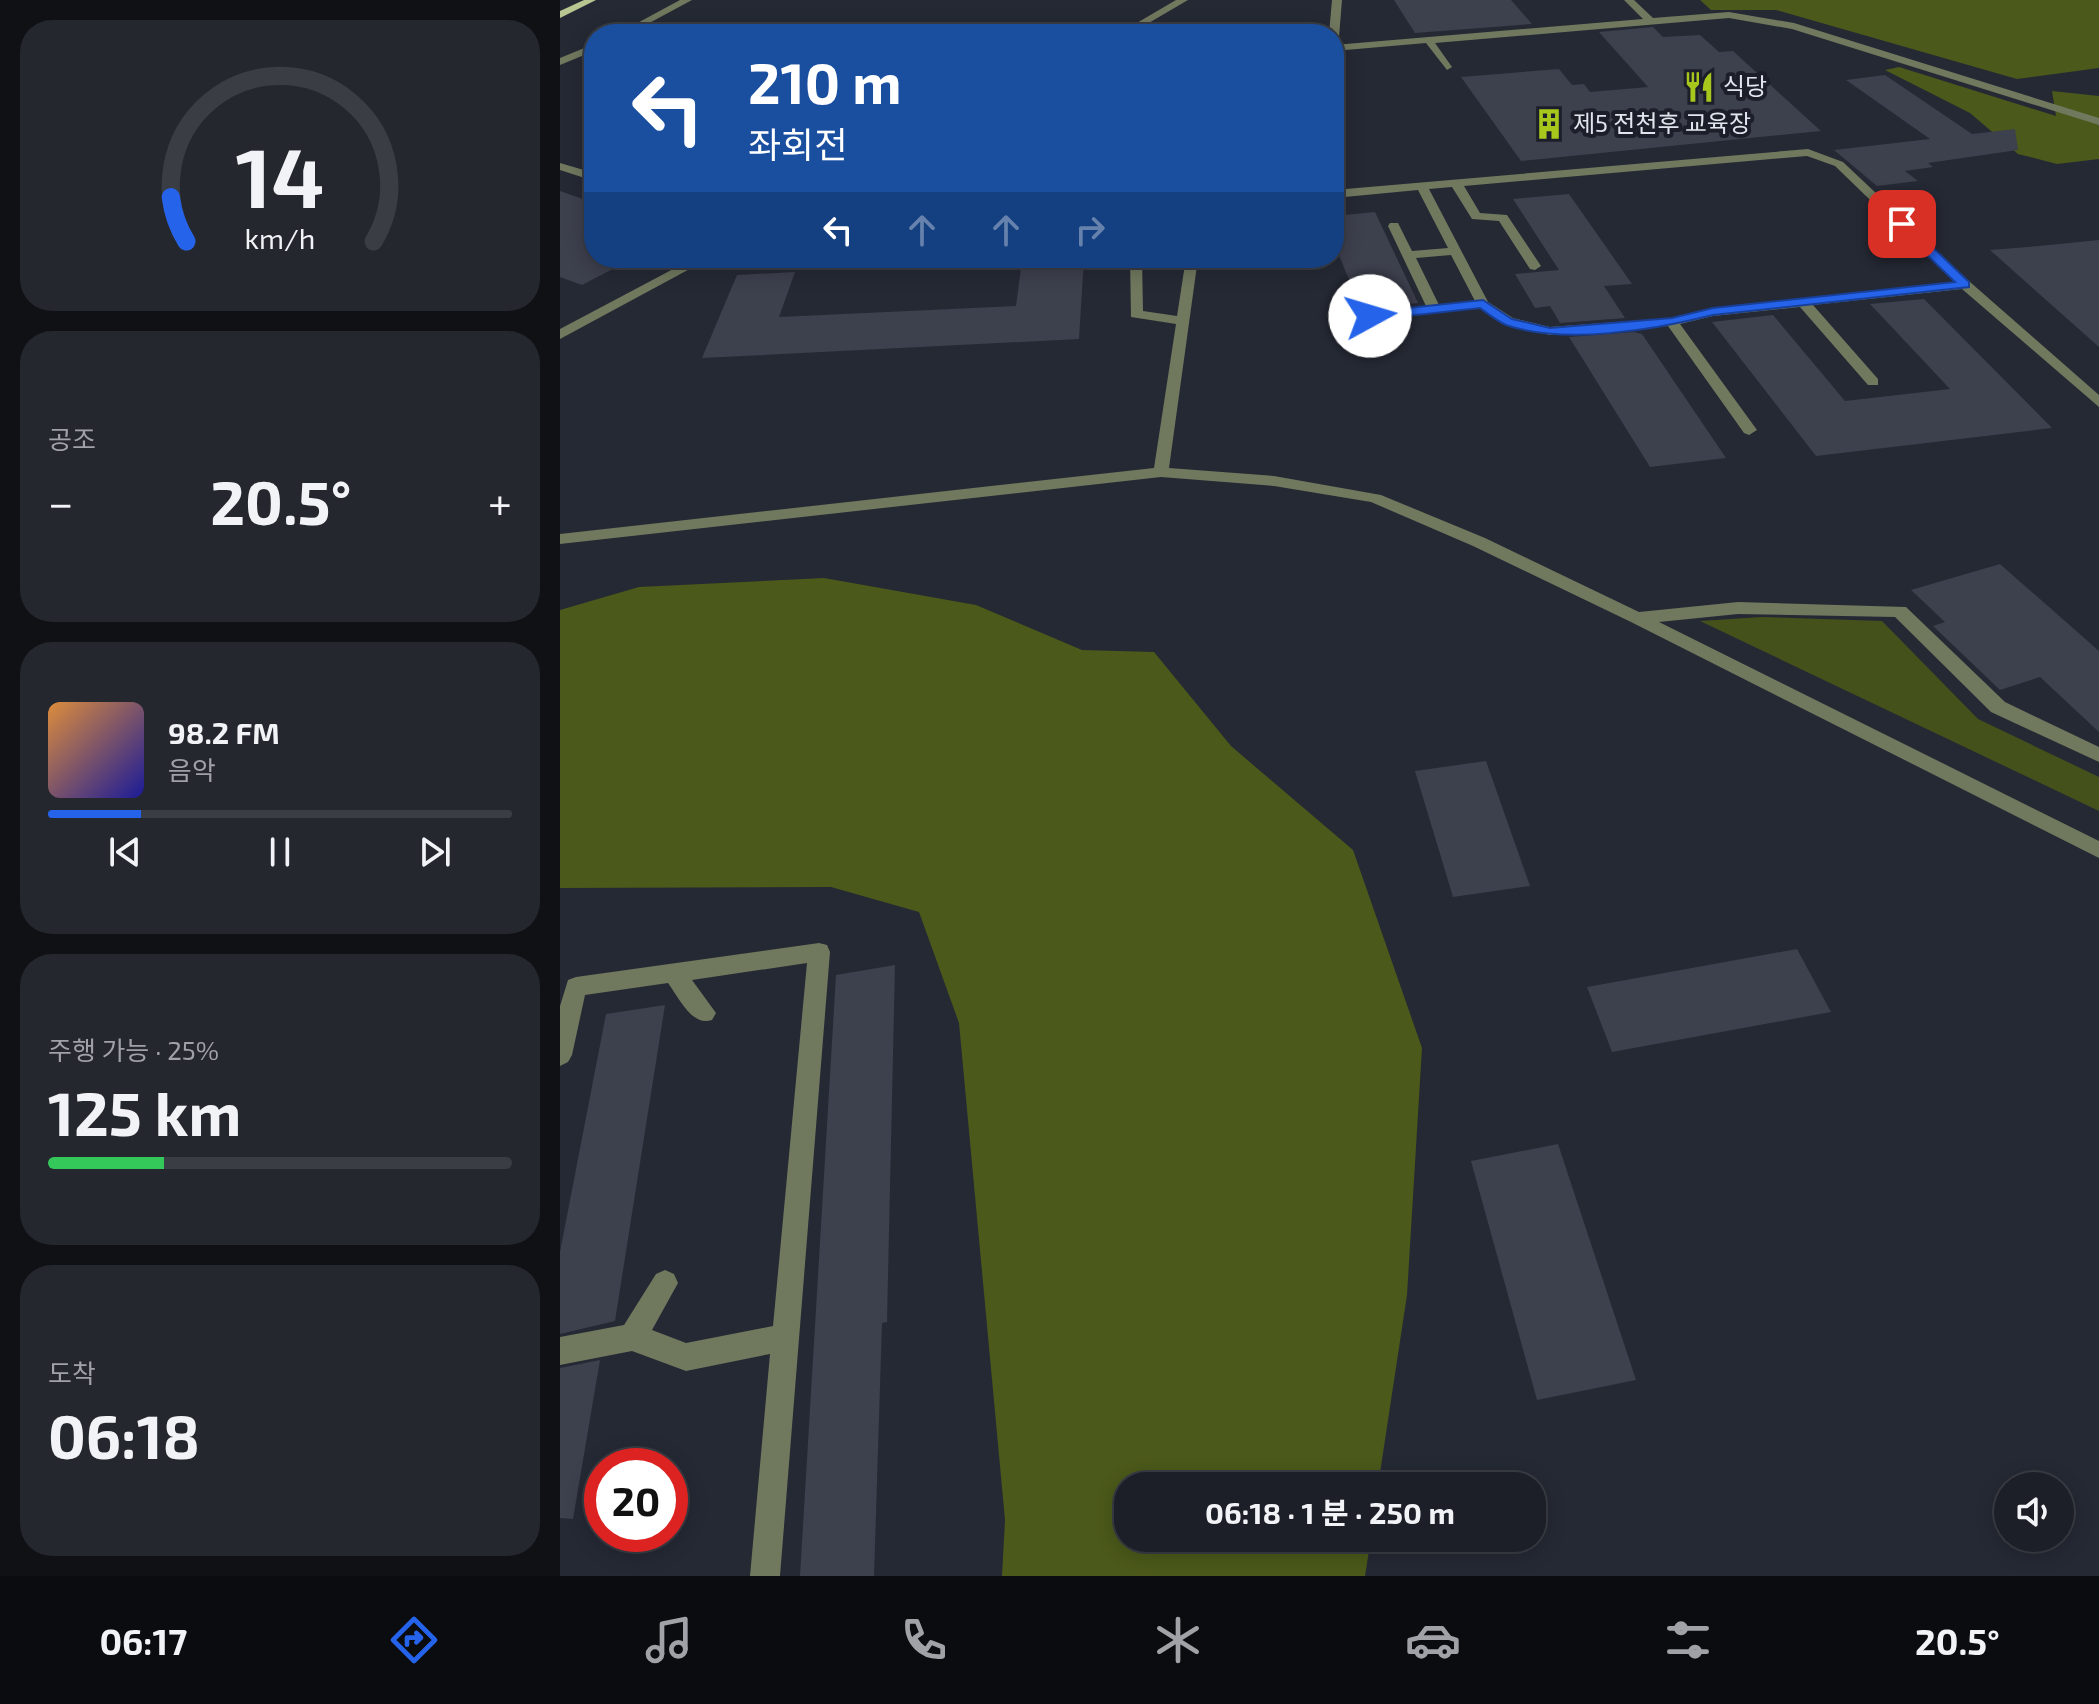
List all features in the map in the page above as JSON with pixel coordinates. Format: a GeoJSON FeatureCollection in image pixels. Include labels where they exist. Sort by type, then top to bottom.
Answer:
{"type":"FeatureCollection","features":[{"type":"Feature","properties":{"kind":"main road"},"geometry":{"type":"LineString","coordinates":[[560,15],[591,0]]}},
{"type":"Feature","properties":{"kind":"street"},"geometry":{"type":"LineString","coordinates":[[641,24],[687,0]]}},
{"type":"Feature","properties":{"kind":"street"},"geometry":{"type":"LineString","coordinates":[[1141,24],[1183,0]]}},
{"type":"Feature","properties":{"kind":"street"},"geometry":{"type":"LineString","coordinates":[[1335,24],[1337,0]]}},
{"type":"Feature","properties":{"kind":"street"},"geometry":{"type":"LineString","coordinates":[[1629,0],[1652,23]]}},
{"type":"Feature","properties":{"kind":"street"},"geometry":{"type":"LineString","coordinates":[[1344,47],[1729,15],[1770,19],[2099,122]]}},
{"type":"Feature","properties":{"kind":"street"},"geometry":{"type":"LineString","coordinates":[[1429,41],[1447,67]]}},
{"type":"Feature","properties":{"kind":"street"},"geometry":{"type":"LineString","coordinates":[[560,62],[584,51]]}},
{"type":"Feature","properties":{"kind":"street"},"geometry":{"type":"LineString","coordinates":[[1344,193],[1808,152],[1839,164],[1965,285],[2099,403]]}},
{"type":"Feature","properties":{"kind":"street"},"geometry":{"type":"LineString","coordinates":[[560,166],[584,174]]}},
{"type":"Feature","properties":{"kind":"street"},"geometry":{"type":"LineString","coordinates":[[1457,185],[1476,216],[1503,218],[1535,266]]}},
{"type":"Feature","properties":{"kind":"street"},"geometry":{"type":"LineString","coordinates":[[1423,188],[1483,304],[1508,321],[1550,331],[1672,322],[1713,312],[1965,285]]}},
{"type":"Feature","properties":{"kind":"street"},"geometry":{"type":"LineString","coordinates":[[1394,226],[1434,309]]}},
{"type":"Feature","properties":{"kind":"street"},"geometry":{"type":"LineString","coordinates":[[1408,255],[1455,251]]}},
{"type":"Feature","properties":{"kind":"street"},"geometry":{"type":"LineString","coordinates":[[560,335],[685,268]]}},
{"type":"Feature","properties":{"kind":"street"},"geometry":{"type":"LineString","coordinates":[[1136,268],[1136,314],[1183,321]]}},
{"type":"Feature","properties":{"kind":"street"},"geometry":{"type":"LineString","coordinates":[[1161,472],[1191,268]]}},
{"type":"Feature","properties":{"kind":"street"},"geometry":{"type":"LineString","coordinates":[[1803,302],[1873,382]]}},
{"type":"Feature","properties":{"kind":"street"},"geometry":{"type":"LineString","coordinates":[[1370,316],[1483,304]]}},
{"type":"Feature","properties":{"kind":"street"},"geometry":{"type":"LineString","coordinates":[[1672,322],[1749,430]]}},
{"type":"Feature","properties":{"kind":"street"},"geometry":{"type":"LineString","coordinates":[[560,539],[1161,472],[1274,481],[1375,498],[1479,542],[1637,618],[2097,850]]}},
{"type":"Feature","properties":{"kind":"street"},"geometry":{"type":"LineString","coordinates":[[1637,618],[1738,608],[1900,611],[1998,707],[2099,755]]}},
{"type":"Feature","properties":{"kind":"street"},"geometry":{"type":"LineString","coordinates":[[560,1055],[576,987],[819,952],[765,1576]]}},
{"type":"Feature","properties":{"kind":"street"},"geometry":{"type":"LineString","coordinates":[[673,973],[704,1013]]}},
{"type":"Feature","properties":{"kind":"street"},"geometry":{"type":"LineString","coordinates":[[632,1337],[665,1283]]}},
{"type":"Feature","properties":{"kind":"street"},"geometry":{"type":"LineString","coordinates":[[560,1351],[632,1337],[686,1357],[786,1337]]}},
{"type":"Feature","properties":{"kind":"green space"},"geometry":{"type":"Polygon","coordinates":[[[1700,0],[2099,0],[2099,68],[2017,79],[1776,10],[1711,10],[1700,0]]]}},
{"type":"Feature","properties":{"kind":"green space"},"geometry":{"type":"Polygon","coordinates":[[[1899,67],[2056,116],[2052,91],[2099,96],[2099,159],[2057,164],[2018,154],[1970,113],[1885,70],[1899,67]]]}},
{"type":"Feature","properties":{"kind":"green space"},"geometry":{"type":"Polygon","coordinates":[[[824,578],[976,605],[1082,650],[1154,652],[1231,746],[1353,850],[1422,1048],[1407,1295],[1380,1472],[1114,1472],[1114,1552],[1369,1552],[1365,1576],[1002,1576],[1005,1520],[959,1023],[919,912],[831,887],[560,888],[560,610],[639,587],[824,578]]]}},
{"type":"Feature","properties":{"kind":"green space"},"geometry":{"type":"Polygon","coordinates":[[[1762,617],[1882,621],[1978,719],[2099,777],[2099,811],[1700,621],[1762,617]]]}},
{"type":"Feature","properties":{"kind":"building"},"geometry":{"type":"Polygon","coordinates":[[[1394,0],[1511,0],[1532,24],[1415,33],[1394,0]]]}},
{"type":"Feature","properties":{"kind":"building"},"geometry":{"type":"Polygon","coordinates":[[[1653,27],[1663,37],[1700,35],[1719,52],[1733,51],[1821,131],[1521,161],[1461,77],[1559,69],[1572,85],[1584,84],[1590,92],[1648,87],[1599,32],[1653,27]]]}},
{"type":"Feature","properties":{"kind":"building"},"geometry":{"type":"Polygon","coordinates":[[[1885,75],[1972,134],[2015,129],[2018,150],[1928,163],[1933,167],[1905,171],[1918,181],[1877,186],[1834,150],[1930,139],[1846,80],[1885,75]]]}},
{"type":"Feature","properties":{"kind":"building"},"geometry":{"type":"Polygon","coordinates":[[[560,191],[584,199],[584,268],[615,268],[582,285],[560,277],[560,191]]]}},
{"type":"Feature","properties":{"kind":"building"},"geometry":{"type":"Polygon","coordinates":[[[1569,194],[1632,284],[1604,286],[1625,318],[1560,323],[1550,306],[1535,308],[1515,274],[1559,270],[1513,199],[1569,194]]]}},
{"type":"Feature","properties":{"kind":"building"},"geometry":{"type":"Polygon","coordinates":[[[1375,212],[1418,303],[1361,309],[1344,267],[1344,215],[1375,212]]]}},
{"type":"Feature","properties":{"kind":"building"},"geometry":{"type":"Polygon","coordinates":[[[2099,240],[2099,347],[1990,250],[2039,246],[2099,240]]]}},
{"type":"Feature","properties":{"kind":"building"},"geometry":{"type":"Polygon","coordinates":[[[1021,268],[1083,268],[1079,339],[702,358],[737,275],[795,272],[779,317],[1016,306],[1021,268]]]}},
{"type":"Feature","properties":{"kind":"building"},"geometry":{"type":"Polygon","coordinates":[[[1924,299],[2052,428],[1816,456],[1712,322],[1773,315],[1845,401],[1950,389],[1870,304],[1924,299]]]}},
{"type":"Feature","properties":{"kind":"building"},"geometry":{"type":"Polygon","coordinates":[[[1642,334],[1726,458],[1650,467],[1569,337],[1642,334]]]}},
{"type":"Feature","properties":{"kind":"building"},"geometry":{"type":"Polygon","coordinates":[[[2000,564],[2099,651],[2099,732],[2040,677],[2000,690],[1933,626],[1945,622],[1911,590],[2000,564]]]}},
{"type":"Feature","properties":{"kind":"building"},"geometry":{"type":"Polygon","coordinates":[[[1486,761],[1530,886],[1453,897],[1415,771],[1486,761]]]}},
{"type":"Feature","properties":{"kind":"building"},"geometry":{"type":"Polygon","coordinates":[[[1797,949],[1831,1012],[1612,1052],[1587,987],[1797,949]]]}},
{"type":"Feature","properties":{"kind":"building"},"geometry":{"type":"Polygon","coordinates":[[[895,965],[887,1322],[882,1323],[874,1576],[800,1576],[836,975],[895,965]]]}},
{"type":"Feature","properties":{"kind":"building"},"geometry":{"type":"Polygon","coordinates":[[[665,1005],[615,1321],[560,1334],[560,1252],[606,1014],[665,1005]]]}},
{"type":"Feature","properties":{"kind":"building"},"geometry":{"type":"Polygon","coordinates":[[[1558,1144],[1636,1380],[1537,1400],[1471,1161],[1558,1144]]]}},
{"type":"Feature","properties":{"kind":"building"},"geometry":{"type":"Polygon","coordinates":[[[600,1360],[573,1519],[560,1518],[560,1368],[600,1360]]]}},
{"type":"Feature","properties":{"kind":"place","name":"식당"},"geometry":{"type":"Point","coordinates":[1699,87]}},
{"type":"Feature","properties":{"kind":"place","name":"제5 전천후 교육장"},"geometry":{"type":"Point","coordinates":[1549,124]}},
{"type":"Feature","properties":{"kind":"route"},"geometry":{"type":"LineString","coordinates":[[1370,316],[1483,304],[1508,321],[1550,331],[1672,322],[1713,312],[1965,285],[1902,224]]}}]}
